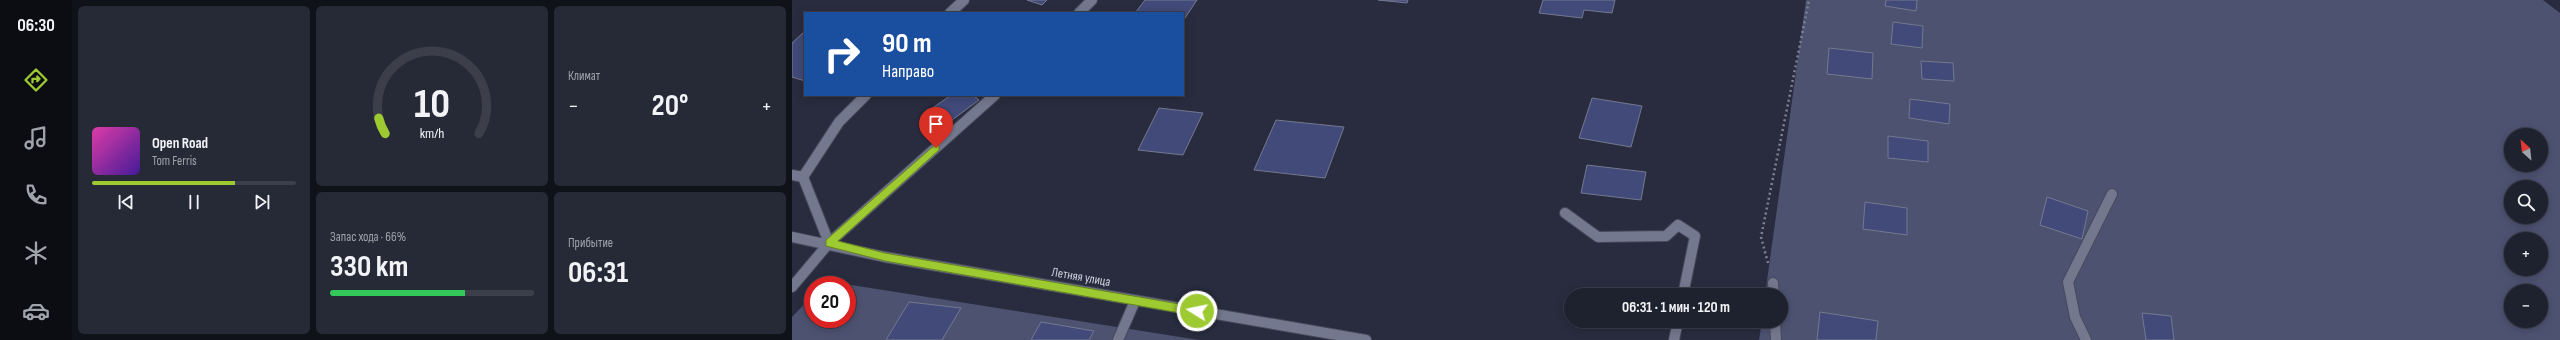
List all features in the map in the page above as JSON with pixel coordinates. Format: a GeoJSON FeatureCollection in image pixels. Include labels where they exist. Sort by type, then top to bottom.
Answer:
{"type":"FeatureCollection","features":[{"type":"Feature","properties":{"kind":"street"},"geometry":{"type":"LineString","coordinates":[[951,12],[964,0]]}},
{"type":"Feature","properties":{"kind":"street"},"geometry":{"type":"LineString","coordinates":[[1080,12],[1092,0]]}},
{"type":"Feature","properties":{"kind":"street"},"geometry":{"type":"LineString","coordinates":[[803,177],[839,122],[865,96]]}},
{"type":"Feature","properties":{"kind":"street"},"geometry":{"type":"LineString","coordinates":[[792,288],[829,243],[994,96]]}},
{"type":"Feature","properties":{"kind":"street"},"geometry":{"type":"LineString","coordinates":[[792,175],[803,177]]}},
{"type":"Feature","properties":{"kind":"street"},"geometry":{"type":"LineString","coordinates":[[803,177],[829,243]]}},
{"type":"Feature","properties":{"kind":"street"},"geometry":{"type":"LineString","coordinates":[[2086,340],[2075,317],[2068,282],[2112,194]]}},
{"type":"Feature","properties":{"kind":"street"},"geometry":{"type":"LineString","coordinates":[[1565,214],[1598,238],[1666,236],[1678,225],[1695,236],[1684,288]]}},
{"type":"Feature","properties":{"kind":"street","name":"Летняя улица"},"geometry":{"type":"LineString","coordinates":[[792,237],[829,243],[885,257],[1366,340]]}},
{"type":"Feature","properties":{"kind":"street"},"geometry":{"type":"LineString","coordinates":[[1773,283],[1773,288]]}},
{"type":"Feature","properties":{"kind":"street"},"geometry":{"type":"LineString","coordinates":[[1118,340],[1135,301]]}},
{"type":"Feature","properties":{"kind":"street"},"geometry":{"type":"LineString","coordinates":[[1674,340],[1677,328]]}},
{"type":"Feature","properties":{"kind":"street"},"geometry":{"type":"LineString","coordinates":[[1775,328],[1776,340]]}},
{"type":"Feature","properties":{"kind":"path"},"geometry":{"type":"LineString","coordinates":[[1773,283],[1761,237],[1809,0]]}},
{"type":"Feature","properties":{"kind":"shaded area"},"geometry":{"type":"Polygon","coordinates":[[[1806,0],[2543,0],[2560,13],[2560,340],[1759,340],[1761,328],[1788,328],[1788,288],[1766,288],[1806,0]]]}},
{"type":"Feature","properties":{"kind":"shaded area"},"geometry":{"type":"Polygon","coordinates":[[[856,286],[1199,340],[792,340],[792,317],[804,304],[804,328],[856,328],[856,286]]]}},
{"type":"Feature","properties":{"kind":"building"},"geometry":{"type":"Polygon","coordinates":[[[1027,0],[1047,0],[1042,5],[1027,0]]]}},
{"type":"Feature","properties":{"kind":"building"},"geometry":{"type":"Polygon","coordinates":[[[1145,0],[1197,0],[1184,20],[1184,12],[1136,12],[1145,0]]]}},
{"type":"Feature","properties":{"kind":"building"},"geometry":{"type":"Polygon","coordinates":[[[1378,0],[1408,0],[1407,3],[1378,0]]]}},
{"type":"Feature","properties":{"kind":"building"},"geometry":{"type":"Polygon","coordinates":[[[1543,0],[1615,0],[1612,13],[1584,10],[1582,18],[1539,13],[1543,0]]]}},
{"type":"Feature","properties":{"kind":"building"},"geometry":{"type":"Polygon","coordinates":[[[1886,0],[1917,0],[1916,11],[1885,6],[1886,0]]]}},
{"type":"Feature","properties":{"kind":"building"},"geometry":{"type":"Polygon","coordinates":[[[1893,22],[1923,26],[1922,48],[1891,44],[1893,22]]]}},
{"type":"Feature","properties":{"kind":"building"},"geometry":{"type":"Polygon","coordinates":[[[804,32],[804,81],[792,77],[792,43],[804,32]]]}},
{"type":"Feature","properties":{"kind":"building"},"geometry":{"type":"Polygon","coordinates":[[[1829,48],[1873,53],[1872,79],[1827,74],[1829,48]]]}},
{"type":"Feature","properties":{"kind":"building"},"geometry":{"type":"Polygon","coordinates":[[[1921,61],[1953,63],[1954,81],[1922,79],[1921,61]]]}},
{"type":"Feature","properties":{"kind":"building"},"geometry":{"type":"Polygon","coordinates":[[[950,96],[974,96],[979,100],[944,126],[927,112],[950,96]]]}},
{"type":"Feature","properties":{"kind":"building"},"geometry":{"type":"Polygon","coordinates":[[[1592,98],[1642,106],[1631,147],[1579,138],[1592,98]]]}},
{"type":"Feature","properties":{"kind":"building"},"geometry":{"type":"Polygon","coordinates":[[[1910,99],[1950,104],[1949,124],[1909,118],[1910,99]]]}},
{"type":"Feature","properties":{"kind":"building"},"geometry":{"type":"Polygon","coordinates":[[[1159,108],[1203,113],[1183,155],[1138,150],[1159,108]]]}},
{"type":"Feature","properties":{"kind":"building"},"geometry":{"type":"Polygon","coordinates":[[[1276,120],[1344,127],[1325,178],[1254,170],[1276,120]]]}},
{"type":"Feature","properties":{"kind":"building"},"geometry":{"type":"Polygon","coordinates":[[[1888,136],[1928,141],[1928,162],[1888,158],[1888,136]]]}},
{"type":"Feature","properties":{"kind":"building"},"geometry":{"type":"Polygon","coordinates":[[[1587,165],[1646,172],[1641,200],[1581,193],[1587,165]]]}},
{"type":"Feature","properties":{"kind":"building"},"geometry":{"type":"Polygon","coordinates":[[[2047,197],[2088,211],[2082,239],[2040,225],[2047,197]]]}},
{"type":"Feature","properties":{"kind":"building"},"geometry":{"type":"Polygon","coordinates":[[[1865,202],[1907,208],[1907,235],[1863,229],[1865,202]]]}},
{"type":"Feature","properties":{"kind":"building"},"geometry":{"type":"Polygon","coordinates":[[[909,302],[961,308],[942,340],[886,340],[909,302]]]}},
{"type":"Feature","properties":{"kind":"building"},"geometry":{"type":"Polygon","coordinates":[[[1820,312],[1878,321],[1876,340],[1817,340],[1820,312]]]}},
{"type":"Feature","properties":{"kind":"building"},"geometry":{"type":"Polygon","coordinates":[[[2142,313],[2171,316],[2174,340],[2146,340],[2142,313]]]}},
{"type":"Feature","properties":{"kind":"building"},"geometry":{"type":"Polygon","coordinates":[[[1041,322],[1094,331],[1089,340],[1031,340],[1041,322]]]}},
{"type":"Feature","properties":{"kind":"route"},"geometry":{"type":"LineString","coordinates":[[936,148],[829,243],[885,257],[1197,311]]}}]}
